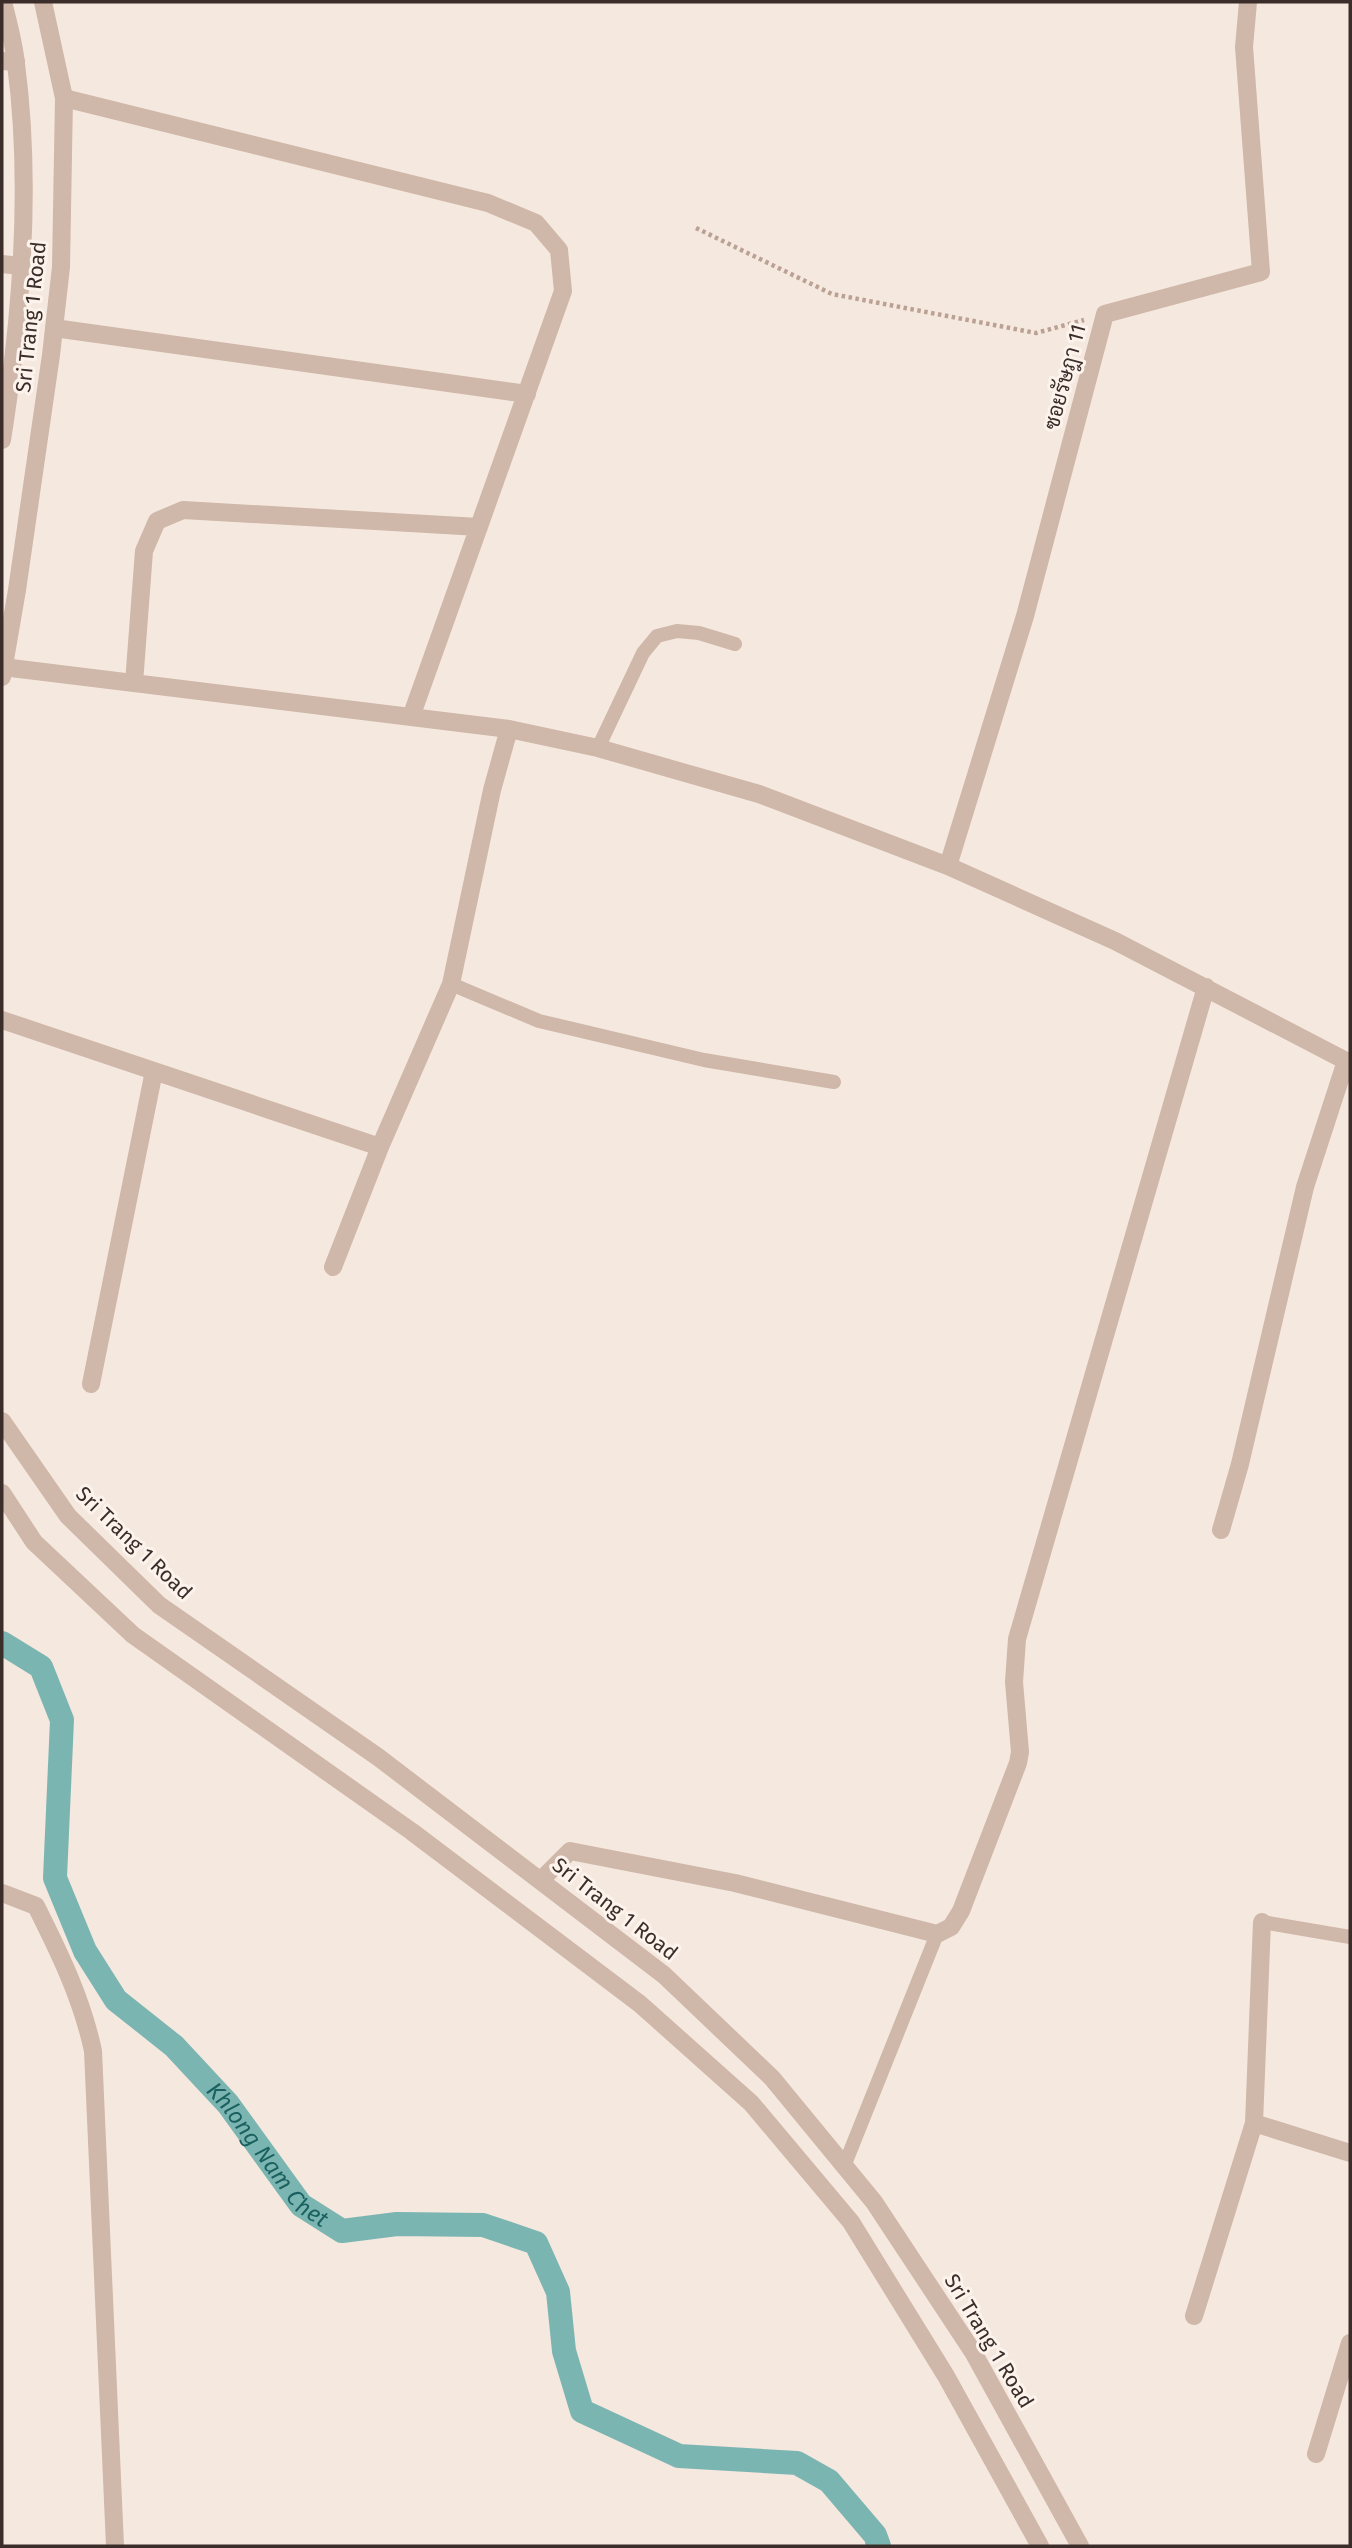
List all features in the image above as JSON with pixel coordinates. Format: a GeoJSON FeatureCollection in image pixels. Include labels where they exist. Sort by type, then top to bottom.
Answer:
{"type":"FeatureCollection","features":[{"type":"Feature","properties":{"kind":"street","name":"Sri Trang 1 Road"},"geometry":{"type":"LineString","coordinates":[[2,440],[11,265],[24,204],[22,125],[9,61],[3,2]]}},
{"type":"Feature","properties":{"kind":"street","name":"Sri Trang 1 Road"},"geometry":{"type":"LineString","coordinates":[[3,672],[17,590],[61,267],[64,97],[43,2]]}},
{"type":"Feature","properties":{"kind":"street","name":"ซอยรัษฎา 11"},"geometry":{"type":"LineString","coordinates":[[948,866],[1025,615],[1105,314],[1261,272],[1244,47],[1248,2]]}},
{"type":"Feature","properties":{"kind":"street"},"geometry":{"type":"LineString","coordinates":[[64,97],[488,203],[536,223],[559,250],[564,292],[411,716]]}},
{"type":"Feature","properties":{"kind":"street"},"geometry":{"type":"LineString","coordinates":[[54,328],[527,394]]}},
{"type":"Feature","properties":{"kind":"street"},"geometry":{"type":"LineString","coordinates":[[134,683],[144,551],[156,521],[183,510],[479,527]]}},
{"type":"Feature","properties":{"kind":"street"},"geometry":{"type":"LineString","coordinates":[[3,672],[134,683],[509,729],[598,748],[759,794],[948,866],[1115,941],[1348,1062],[1305,1187],[1240,1464],[1220,1530]]}},
{"type":"Feature","properties":{"kind":"street"},"geometry":{"type":"LineString","coordinates":[[333,1266],[380,1147],[451,984],[492,790],[509,729]]}},
{"type":"Feature","properties":{"kind":"street"},"geometry":{"type":"LineString","coordinates":[[541,1880],[570,1851],[735,1882],[937,1934],[951,1927],[961,1911],[1018,1763],[1020,1752],[1014,1682],[1017,1639],[1206,987]]}},
{"type":"Feature","properties":{"kind":"street"},"geometry":{"type":"LineString","coordinates":[[2,1020],[380,1147]]}},
{"type":"Feature","properties":{"kind":"street"},"geometry":{"type":"LineString","coordinates":[[91,1384],[154,1071]]}},
{"type":"Feature","properties":{"kind":"street","name":"Sri Trang 1 Road"},"geometry":{"type":"LineString","coordinates":[[2,1421],[68,1516],[159,1605],[378,1756],[541,1880],[664,1975],[772,2078],[874,2202],[973,2352],[1080,2546]]}},
{"type":"Feature","properties":{"kind":"street"},"geometry":{"type":"LineString","coordinates":[[2,1493],[34,1542],[133,1635],[411,1832],[640,2004],[751,2103],[852,2222],[946,2376],[1040,2546]]}},
{"type":"Feature","properties":{"kind":"street"},"geometry":{"type":"LineString","coordinates":[[2,1893],[36,1906],[66,1964],[86,2020],[93,2051],[115,2546]]}},
{"type":"Feature","properties":{"kind":"street"},"geometry":{"type":"LineString","coordinates":[[1194,2316],[1254,2123],[1262,1922]]}},
{"type":"Feature","properties":{"kind":"street"},"geometry":{"type":"LineString","coordinates":[[1254,2123],[1350,2153]]}},
{"type":"Feature","properties":{"kind":"street"},"geometry":{"type":"LineString","coordinates":[[1317,2454],[1350,2343]]}},
{"type":"Feature","properties":{"kind":"lane"},"geometry":{"type":"LineString","coordinates":[[598,748],[643,653],[657,636],[677,631],[699,633],[735,644]]}},
{"type":"Feature","properties":{"kind":"lane"},"geometry":{"type":"LineString","coordinates":[[451,984],[539,1021],[704,1060],[834,1082]]}},
{"type":"Feature","properties":{"kind":"lane"},"geometry":{"type":"LineString","coordinates":[[1262,1922],[1350,1937]]}},
{"type":"Feature","properties":{"kind":"lane"},"geometry":{"type":"LineString","coordinates":[[845,2164],[937,1934]]}},
{"type":"Feature","properties":{"kind":"path"},"geometry":{"type":"LineString","coordinates":[[696,228],[832,294],[1037,333],[1105,314]]}},
{"type":"Feature","properties":{"kind":"waterway","name":"Khlong Nam Chet"},"geometry":{"type":"LineString","coordinates":[[2,1643],[41,1667],[62,1720],[55,1878],[85,1951],[116,2000],[174,2046],[228,2104],[301,2205],[342,2231],[397,2224],[483,2225],[536,2243],[558,2292],[564,2351],[582,2411],[679,2456],[797,2463],[829,2481],[875,2535],[879,2546]]}}]}
